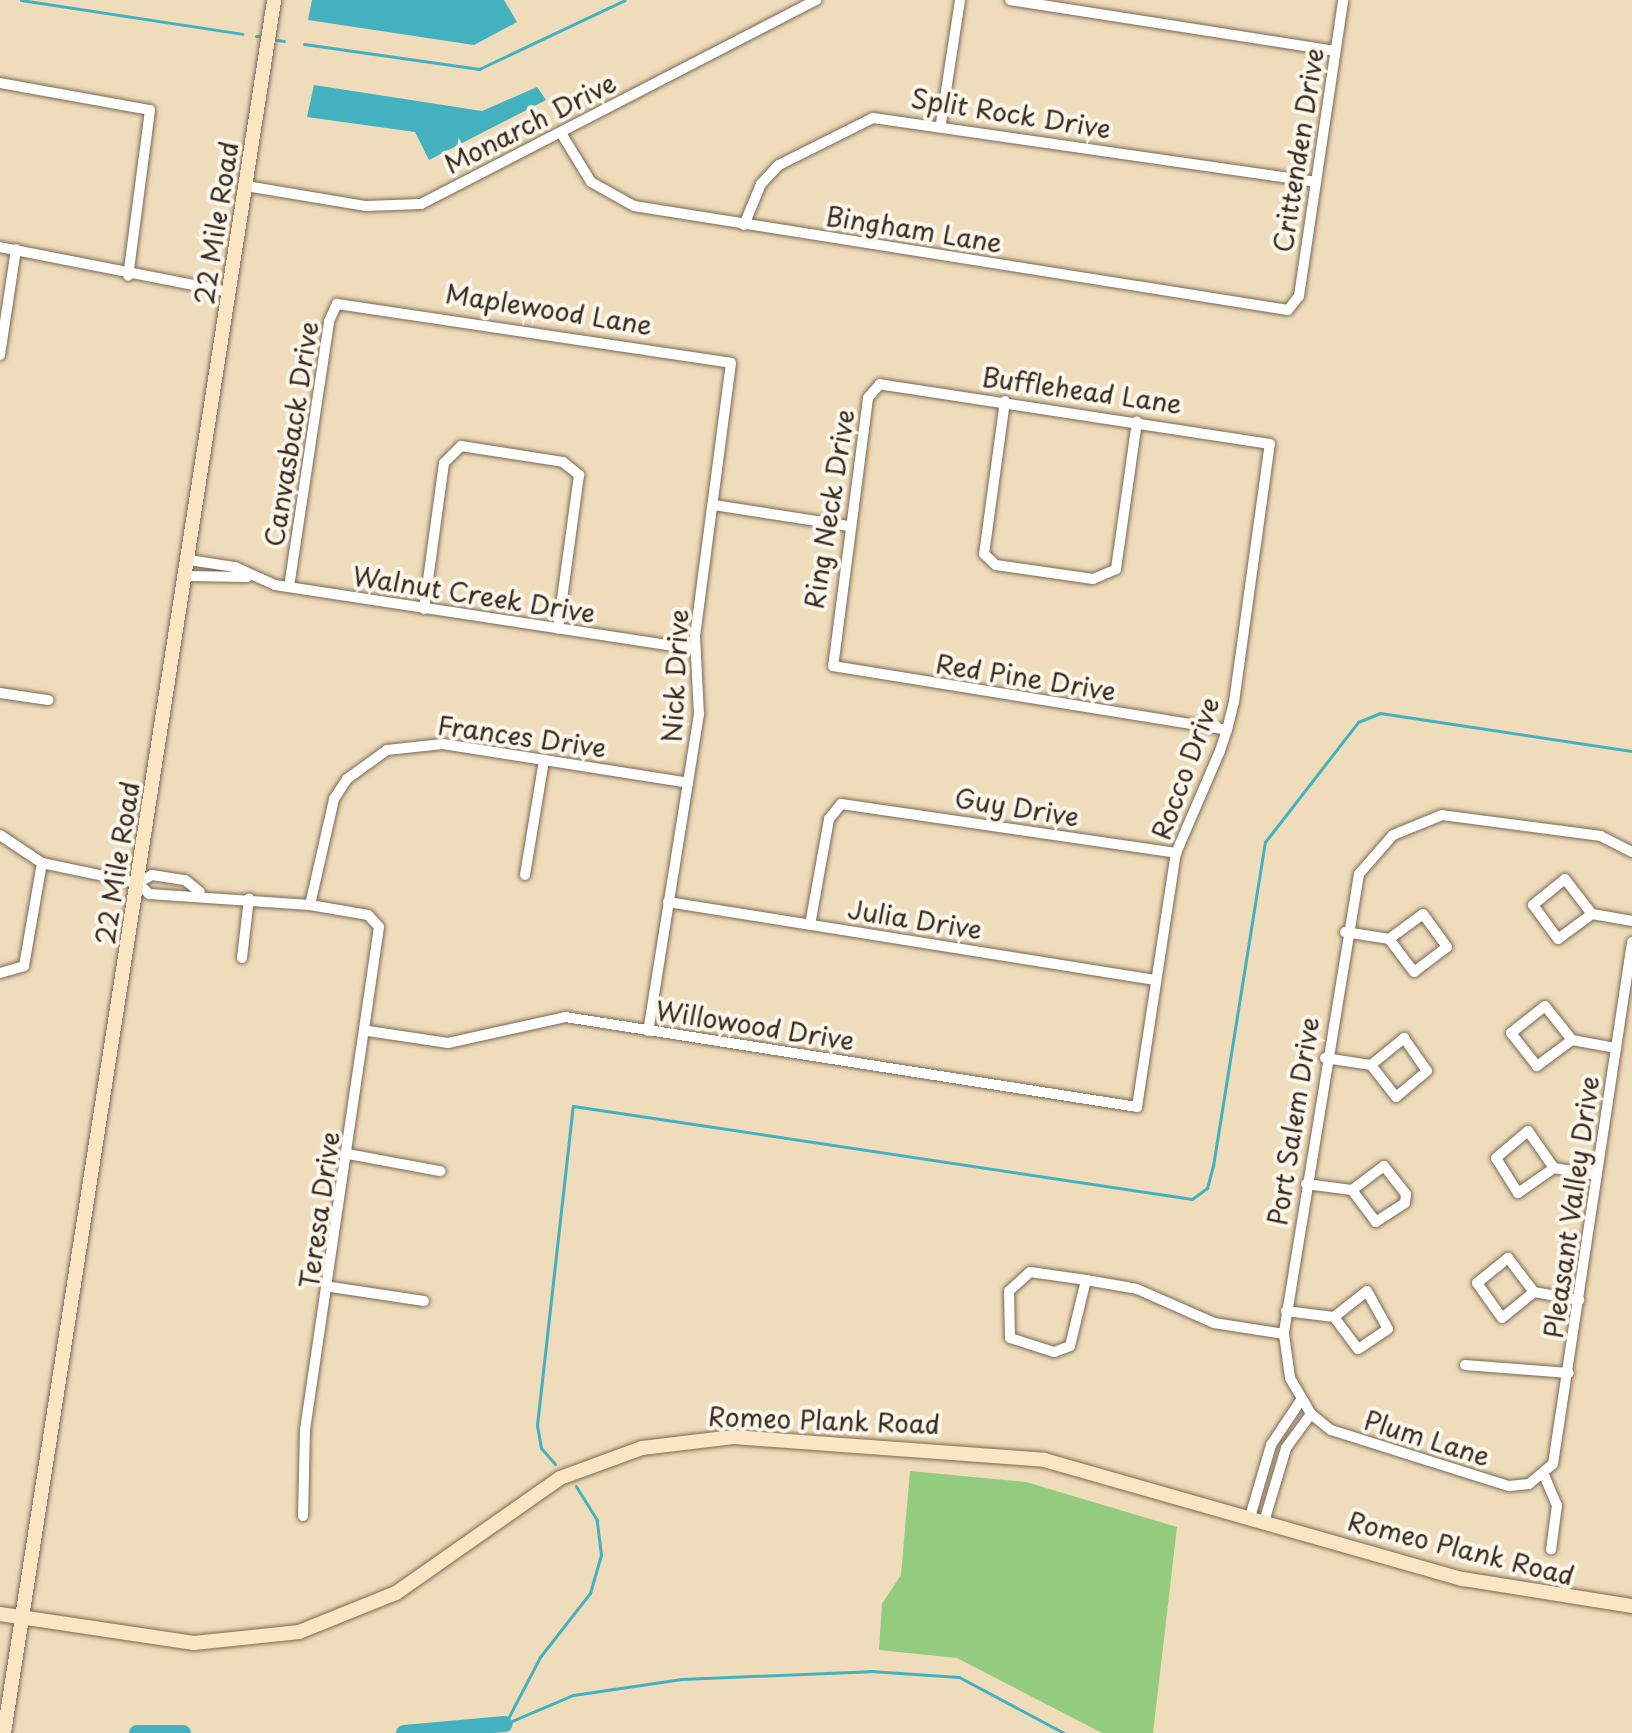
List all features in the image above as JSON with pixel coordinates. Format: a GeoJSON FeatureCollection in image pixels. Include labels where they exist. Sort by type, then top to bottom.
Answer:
{"type":"FeatureCollection","features":[{"type":"Feature","properties":{"kind":"street","name":"22 Mile Road"},"geometry":{"type":"LineString","coordinates":[[4,1733],[187,576],[274,0]]}},
{"type":"Feature","properties":{"kind":"street","name":"Monarch Drive"},"geometry":{"type":"LineString","coordinates":[[246,186],[400,208],[561,133],[817,0]]}},
{"type":"Feature","properties":{"kind":"street"},"geometry":{"type":"LineString","coordinates":[[941,123],[960,0]]}},
{"type":"Feature","properties":{"kind":"street"},"geometry":{"type":"LineString","coordinates":[[1010,0],[1335,51]]}},
{"type":"Feature","properties":{"kind":"street","name":"Crittenden Drive"},"geometry":{"type":"LineString","coordinates":[[1293,305],[1343,0]]}},
{"type":"Feature","properties":{"kind":"street"},"geometry":{"type":"LineString","coordinates":[[0,83],[150,110],[128,276]]}},
{"type":"Feature","properties":{"kind":"street","name":"Split Rock Drive"},"geometry":{"type":"LineString","coordinates":[[744,225],[761,184],[779,165],[858,122],[941,123],[1315,182]]}},
{"type":"Feature","properties":{"kind":"street","name":"Bingham Lane"},"geometry":{"type":"LineString","coordinates":[[561,133],[578,168],[604,191],[634,206],[1274,309],[1293,305]]}},
{"type":"Feature","properties":{"kind":"street"},"geometry":{"type":"LineString","coordinates":[[0,247],[128,276],[230,292]]}},
{"type":"Feature","properties":{"kind":"street"},"geometry":{"type":"LineString","coordinates":[[0,355],[16,249]]}},
{"type":"Feature","properties":{"kind":"street","name":"Maplewood Lane"},"geometry":{"type":"LineString","coordinates":[[352,301],[721,358],[734,369]]}},
{"type":"Feature","properties":{"kind":"street","name":"Canvasback Drive"},"geometry":{"type":"LineString","coordinates":[[289,587],[329,321],[337,304],[352,301]]}},
{"type":"Feature","properties":{"kind":"street","name":"Nick Drive"},"geometry":{"type":"LineString","coordinates":[[648,1031],[699,714],[695,649],[734,369]]}},
{"type":"Feature","properties":{"kind":"street","name":"Bufflehead Lane"},"geometry":{"type":"LineString","coordinates":[[886,383],[1270,444]]}},
{"type":"Feature","properties":{"kind":"street","name":"Ring Neck Drive"},"geometry":{"type":"LineString","coordinates":[[829,653],[868,398],[886,383]]}},
{"type":"Feature","properties":{"kind":"street"},"geometry":{"type":"LineString","coordinates":[[1005,401],[984,554],[996,565],[1110,577],[1137,421]]}},
{"type":"Feature","properties":{"kind":"street","name":"Rocco Drive"},"geometry":{"type":"LineString","coordinates":[[1137,1107],[1176,853],[1227,730],[1270,444]]}},
{"type":"Feature","properties":{"kind":"street"},"geometry":{"type":"LineString","coordinates":[[424,609],[447,454],[461,446],[563,462],[579,475],[558,629]]}},
{"type":"Feature","properties":{"kind":"street"},"geometry":{"type":"LineString","coordinates":[[714,505],[848,526]]}},
{"type":"Feature","properties":{"kind":"street","name":"Walnut Creek Drive"},"geometry":{"type":"LineString","coordinates":[[189,560],[235,567],[247,577]]}},
{"type":"Feature","properties":{"kind":"street","name":"Walnut Creek Drive"},"geometry":{"type":"LineString","coordinates":[[187,576],[247,577],[424,609],[695,649]]}},
{"type":"Feature","properties":{"kind":"street","name":"Red Pine Drive"},"geometry":{"type":"LineString","coordinates":[[829,653],[842,672],[1227,730]]}},
{"type":"Feature","properties":{"kind":"street"},"geometry":{"type":"LineString","coordinates":[[0,693],[48,700]]}},
{"type":"Feature","properties":{"kind":"street","name":"Frances Drive"},"geometry":{"type":"LineString","coordinates":[[310,905],[334,799],[376,756],[411,744],[443,744],[688,783]]}},
{"type":"Feature","properties":{"kind":"street"},"geometry":{"type":"LineString","coordinates":[[525,875],[544,760]]}},
{"type":"Feature","properties":{"kind":"street","name":"Guy Drive"},"geometry":{"type":"LineString","coordinates":[[810,925],[829,819],[833,808],[851,804],[1176,853]]}},
{"type":"Feature","properties":{"kind":"street","name":"Port Salem Drive"},"geometry":{"type":"LineString","coordinates":[[1311,1414],[1301,1400],[1284,1334],[1286,1311],[1345,932],[1359,874],[1386,840],[1433,817],[1495,820],[1601,836],[1632,851]]}},
{"type":"Feature","properties":{"kind":"street"},"geometry":{"type":"LineString","coordinates":[[0,835],[42,863],[138,883],[149,894],[181,900],[200,892],[310,905]]}},
{"type":"Feature","properties":{"kind":"street"},"geometry":{"type":"LineString","coordinates":[[0,973],[20,971],[42,863]]}},
{"type":"Feature","properties":{"kind":"street"},"geometry":{"type":"LineString","coordinates":[[138,883],[152,875],[185,880],[200,892]]}},
{"type":"Feature","properties":{"kind":"street"},"geometry":{"type":"LineString","coordinates":[[1592,914],[1558,939],[1533,905],[1565,879],[1592,914],[1632,921]]}},
{"type":"Feature","properties":{"kind":"street"},"geometry":{"type":"LineString","coordinates":[[242,958],[249,898]]}},
{"type":"Feature","properties":{"kind":"street","name":"Julia Drive"},"geometry":{"type":"LineString","coordinates":[[668,902],[1155,980]]}},
{"type":"Feature","properties":{"kind":"street","name":"Teresa Drive"},"geometry":{"type":"LineString","coordinates":[[303,1516],[305,1430],[331,1287],[348,1154],[382,940],[368,915],[310,905]]}},
{"type":"Feature","properties":{"kind":"street"},"geometry":{"type":"LineString","coordinates":[[1345,932],[1389,939],[1414,972],[1447,947],[1423,914],[1389,939]]}},
{"type":"Feature","properties":{"kind":"street","name":"Pleasant Valley Drive"},"geometry":{"type":"LineString","coordinates":[[1540,1477],[1557,1456],[1632,942]]}},
{"type":"Feature","properties":{"kind":"street"},"geometry":{"type":"LineString","coordinates":[[1572,1040],[1537,1066],[1511,1033],[1545,1006],[1572,1040],[1616,1048]]}},
{"type":"Feature","properties":{"kind":"street","name":"Willowood Drive"},"geometry":{"type":"LineString","coordinates":[[368,1031],[459,1042],[565,1017],[1137,1107]]}},
{"type":"Feature","properties":{"kind":"street"},"geometry":{"type":"LineString","coordinates":[[1325,1058],[1371,1065],[1396,1097],[1427,1071],[1404,1038],[1371,1065]]}},
{"type":"Feature","properties":{"kind":"street"},"geometry":{"type":"LineString","coordinates":[[1554,1168],[1528,1131],[1496,1158],[1518,1193],[1554,1168],[1596,1175]]}},
{"type":"Feature","properties":{"kind":"street"},"geometry":{"type":"LineString","coordinates":[[348,1154],[440,1171]]}},
{"type":"Feature","properties":{"kind":"street"},"geometry":{"type":"LineString","coordinates":[[1306,1184],[1352,1190],[1384,1166],[1406,1194],[1405,1203],[1376,1222],[1352,1190]]}},
{"type":"Feature","properties":{"kind":"street"},"geometry":{"type":"LineString","coordinates":[[1534,1292],[1502,1318],[1477,1283],[1508,1258],[1534,1292],[1579,1300]]}},
{"type":"Feature","properties":{"kind":"street"},"geometry":{"type":"LineString","coordinates":[[1086,1280],[1076,1338],[1054,1352],[1024,1348],[1006,1333],[1011,1285],[1030,1272],[1086,1280],[1137,1289],[1214,1323],[1284,1334]]}},
{"type":"Feature","properties":{"kind":"street"},"geometry":{"type":"LineString","coordinates":[[331,1287],[424,1301]]}},
{"type":"Feature","properties":{"kind":"street"},"geometry":{"type":"LineString","coordinates":[[1286,1311],[1334,1317],[1367,1291],[1390,1322],[1358,1349],[1334,1317]]}},
{"type":"Feature","properties":{"kind":"street"},"geometry":{"type":"LineString","coordinates":[[1465,1365],[1569,1373]]}},
{"type":"Feature","properties":{"kind":"street"},"geometry":{"type":"LineString","coordinates":[[1257,1519],[1271,1445],[1301,1400]]}},
{"type":"Feature","properties":{"kind":"street"},"geometry":{"type":"LineString","coordinates":[[1257,1519],[1286,1448],[1311,1414]]}},
{"type":"Feature","properties":{"kind":"street","name":"Plum Lane"},"geometry":{"type":"LineString","coordinates":[[1311,1414],[1368,1445],[1509,1486],[1540,1477]]}},
{"type":"Feature","properties":{"kind":"street","name":"Romeo Plank Road"},"geometry":{"type":"LineString","coordinates":[[0,1614],[194,1643],[299,1632],[396,1593],[560,1478],[642,1448],[708,1438],[1012,1455],[1519,1592],[1632,1606]]}},
{"type":"Feature","properties":{"kind":"street"},"geometry":{"type":"LineString","coordinates":[[1540,1477],[1557,1505],[1551,1550]]}},
{"type":"Feature","properties":{"kind":"green space"},"geometry":{"type":"Polygon","coordinates":[[[910,1471],[1026,1482],[1177,1527],[1153,1733],[1102,1733],[957,1658],[879,1650],[882,1604],[901,1575],[910,1471]]]}},
{"type":"Feature","properties":{"kind":"water"},"geometry":{"type":"Polygon","coordinates":[[[312,0],[504,0],[517,22],[474,45],[308,20],[312,0]]]}},
{"type":"Feature","properties":{"kind":"water"},"geometry":{"type":"Polygon","coordinates":[[[314,85],[482,111],[537,87],[546,100],[429,160],[415,132],[307,117],[314,85]]]}},
{"type":"Feature","properties":{"kind":"waterway"},"geometry":{"type":"LineString","coordinates":[[21,0],[242,34]]}},
{"type":"Feature","properties":{"kind":"waterway"},"geometry":{"type":"LineString","coordinates":[[304,44],[479,69],[625,0]]}},
{"type":"Feature","properties":{"kind":"waterway"},"geometry":{"type":"LineString","coordinates":[[277,40],[284,41]]}},
{"type":"Feature","properties":{"kind":"waterway"},"geometry":{"type":"LineString","coordinates":[[555,1464],[541,1448],[537,1425],[573,1106],[1192,1199],[1207,1188],[1213,1166],[1265,842],[1358,722],[1380,713],[1632,751]]}},
{"type":"Feature","properties":{"kind":"waterway"},"geometry":{"type":"LineString","coordinates":[[505,1724],[540,1657],[590,1593],[601,1555],[597,1520],[576,1486]]}},
{"type":"Feature","properties":{"kind":"waterway"},"geometry":{"type":"LineString","coordinates":[[505,1724],[573,1695],[682,1679],[870,1671],[959,1677],[1064,1733]]}},
{"type":"Feature","properties":{"kind":"waterway"},"geometry":{"type":"LineString","coordinates":[[404,1733],[505,1724]]}},
{"type":"Feature","properties":{"kind":"waterway"},"geometry":{"type":"LineString","coordinates":[[137,1733],[183,1733]]}}]}
